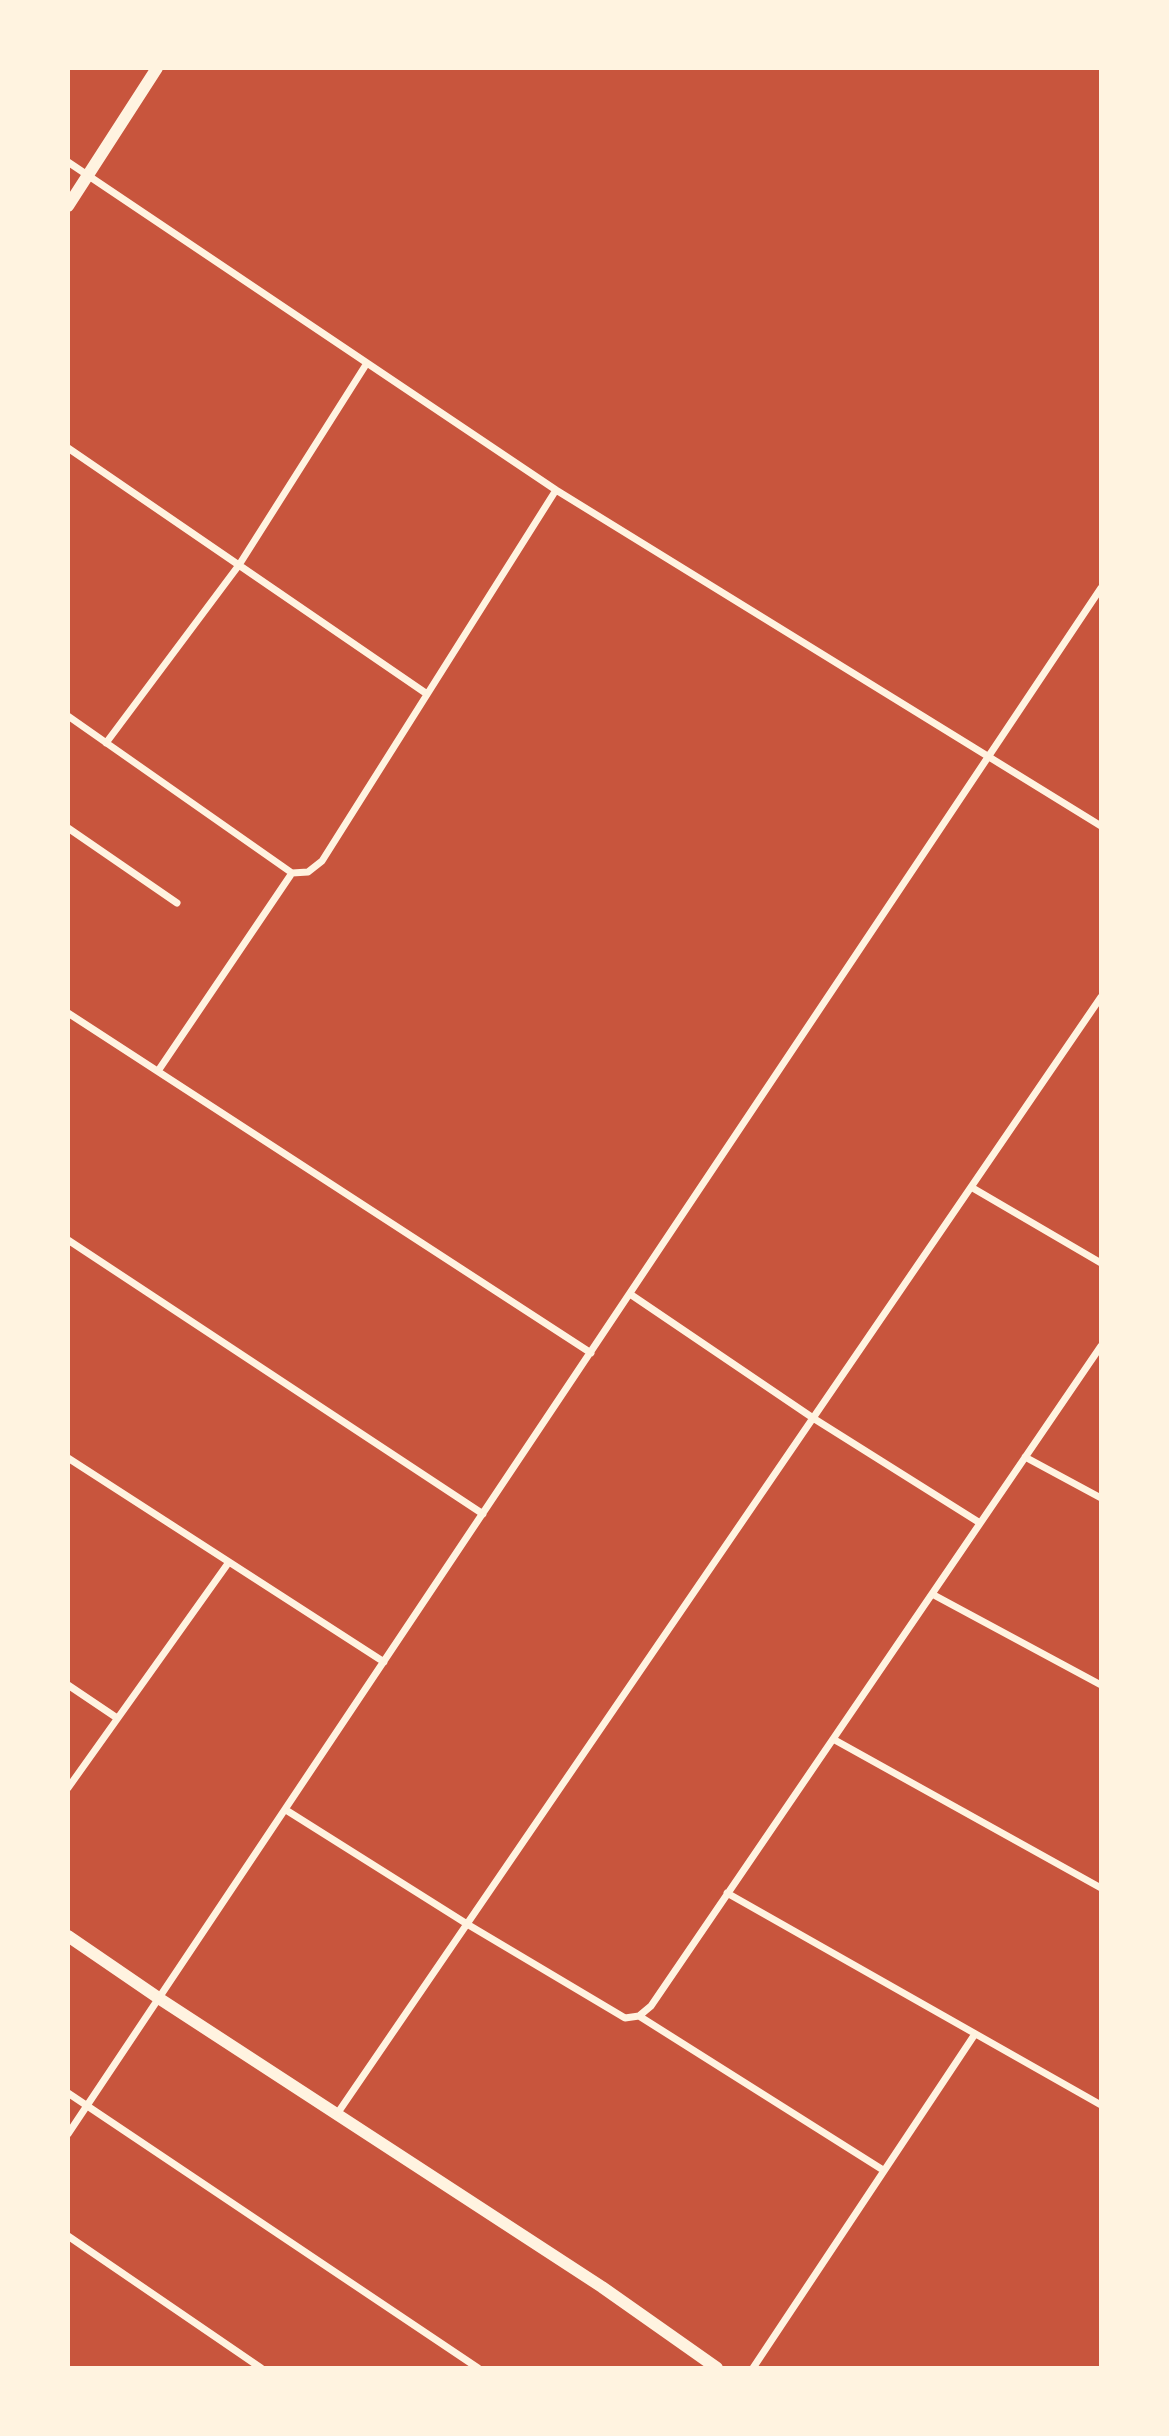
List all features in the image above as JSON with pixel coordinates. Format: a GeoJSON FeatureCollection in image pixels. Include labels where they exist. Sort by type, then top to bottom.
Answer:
{"type":"FeatureCollection","features":[{"type":"Feature","properties":{"kind":"street"},"geometry":{"type":"LineString","coordinates":[[68,206],[157,68]]}},
{"type":"Feature","properties":{"kind":"street"},"geometry":{"type":"LineString","coordinates":[[68,162],[556,490],[1101,826]]}},
{"type":"Feature","properties":{"kind":"street"},"geometry":{"type":"LineString","coordinates":[[106,743],[239,565],[368,363]]}},
{"type":"Feature","properties":{"kind":"street"},"geometry":{"type":"LineString","coordinates":[[68,448],[427,694]]}},
{"type":"Feature","properties":{"kind":"street"},"geometry":{"type":"LineString","coordinates":[[68,716],[292,873],[308,872],[322,861],[556,490]]}},
{"type":"Feature","properties":{"kind":"street"},"geometry":{"type":"LineString","coordinates":[[68,2134],[1101,588]]}},
{"type":"Feature","properties":{"kind":"street"},"geometry":{"type":"LineString","coordinates":[[68,828],[177,902]]}},
{"type":"Feature","properties":{"kind":"street"},"geometry":{"type":"LineString","coordinates":[[158,1071],[292,873]]}},
{"type":"Feature","properties":{"kind":"street"},"geometry":{"type":"LineString","coordinates":[[337,2114],[1101,997]]}},
{"type":"Feature","properties":{"kind":"street"},"geometry":{"type":"LineString","coordinates":[[68,1013],[591,1353]]}},
{"type":"Feature","properties":{"kind":"street"},"geometry":{"type":"LineString","coordinates":[[971,1187],[1101,1263]]}},
{"type":"Feature","properties":{"kind":"street"},"geometry":{"type":"LineString","coordinates":[[68,1240],[483,1514]]}},
{"type":"Feature","properties":{"kind":"street"},"geometry":{"type":"LineString","coordinates":[[630,1294],[813,1418],[980,1523]]}},
{"type":"Feature","properties":{"kind":"street"},"geometry":{"type":"LineString","coordinates":[[286,1810],[467,1924],[625,2018],[639,2016],[650,2006],[1101,1346]]}},
{"type":"Feature","properties":{"kind":"street"},"geometry":{"type":"LineString","coordinates":[[1025,1457],[1101,1499]]}},
{"type":"Feature","properties":{"kind":"street"},"geometry":{"type":"LineString","coordinates":[[68,1458],[384,1662]]}},
{"type":"Feature","properties":{"kind":"street"},"geometry":{"type":"LineString","coordinates":[[68,1788],[229,1562]]}},
{"type":"Feature","properties":{"kind":"street"},"geometry":{"type":"LineString","coordinates":[[932,1594],[1101,1685]]}},
{"type":"Feature","properties":{"kind":"street"},"geometry":{"type":"LineString","coordinates":[[68,1685],[117,1718]]}},
{"type":"Feature","properties":{"kind":"street"},"geometry":{"type":"LineString","coordinates":[[833,1739],[1101,1888]]}},
{"type":"Feature","properties":{"kind":"street"},"geometry":{"type":"LineString","coordinates":[[727,1893],[1101,2105]]}},
{"type":"Feature","properties":{"kind":"street"},"geometry":{"type":"LineString","coordinates":[[68,1936],[160,1999],[603,2287],[717,2368]]}},
{"type":"Feature","properties":{"kind":"street"},"geometry":{"type":"LineString","coordinates":[[639,2016],[883,2170]]}},
{"type":"Feature","properties":{"kind":"street"},"geometry":{"type":"LineString","coordinates":[[753,2368],[975,2034]]}},
{"type":"Feature","properties":{"kind":"street"},"geometry":{"type":"LineString","coordinates":[[68,2093],[478,2368]]}},
{"type":"Feature","properties":{"kind":"street"},"geometry":{"type":"LineString","coordinates":[[68,2236],[261,2368]]}}]}
